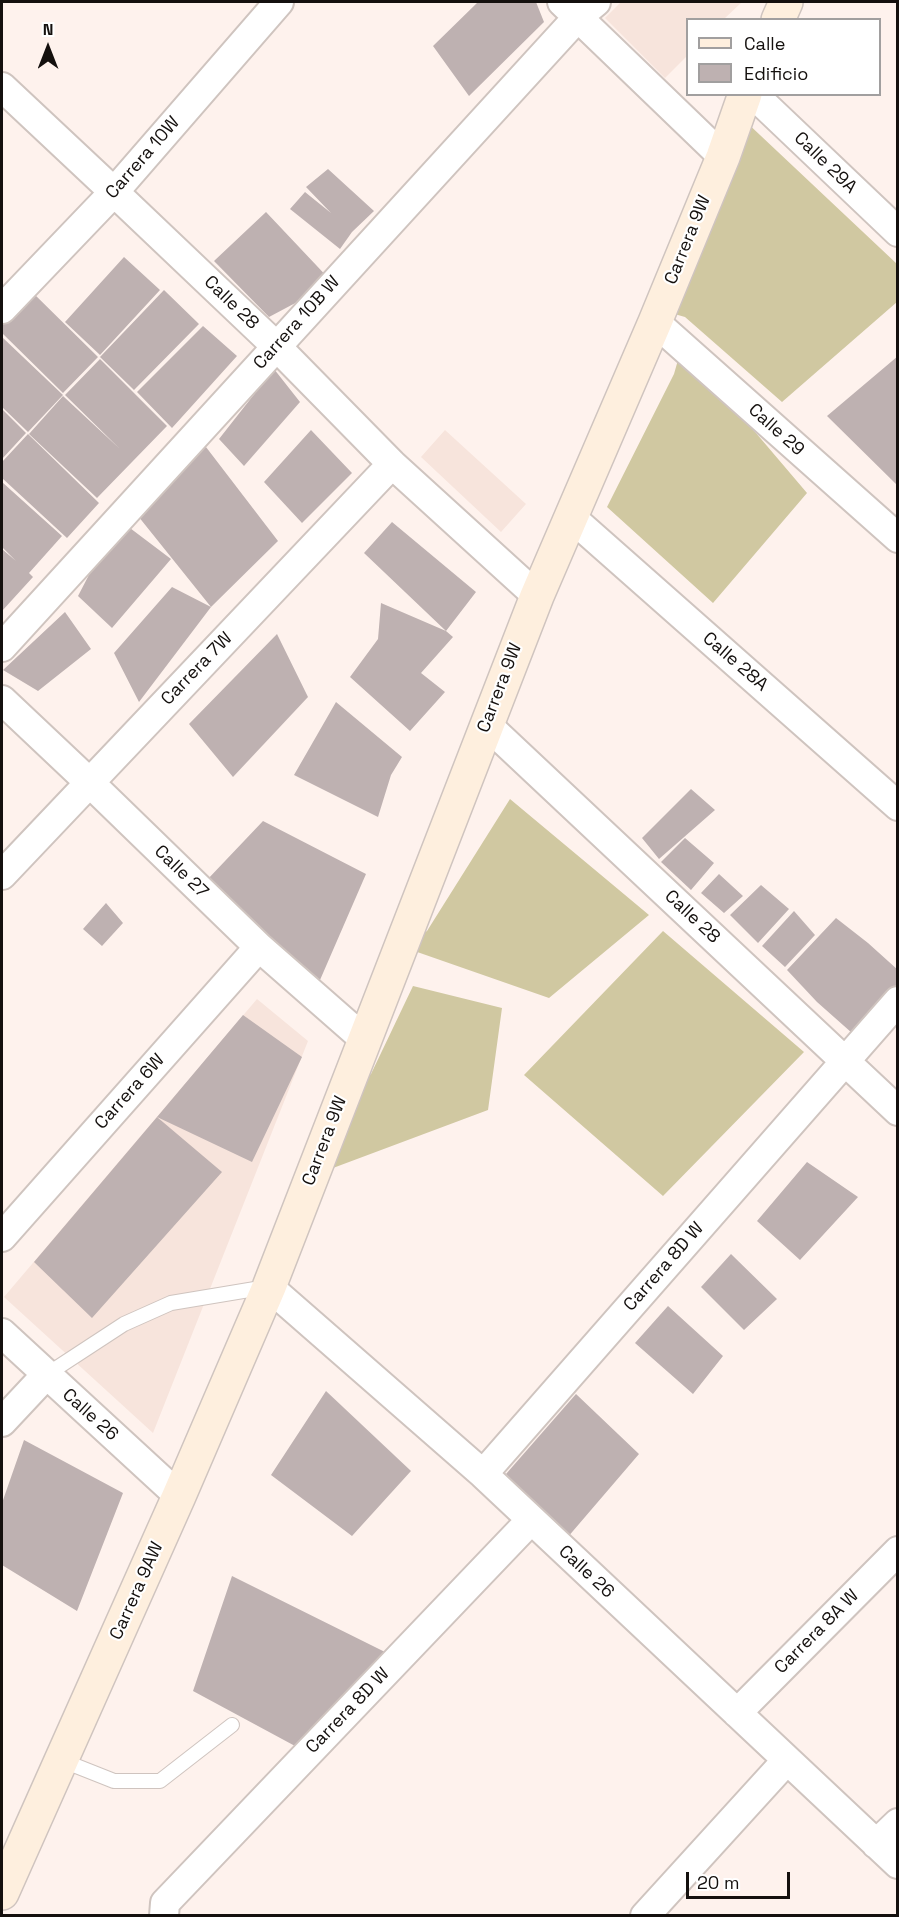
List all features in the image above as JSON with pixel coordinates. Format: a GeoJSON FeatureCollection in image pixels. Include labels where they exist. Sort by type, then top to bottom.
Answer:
{"type":"FeatureCollection","features":[{"type":"Feature","properties":{"kind":"main road"},"geometry":{"type":"LineString","coordinates":[[779,18],[786,2]]}},
{"type":"Feature","properties":{"kind":"main road","name":"Carrera 9W"},"geometry":{"type":"LineString","coordinates":[[269,1287],[537,596],[655,322],[723,157],[744,96]]}},
{"type":"Feature","properties":{"kind":"main road","name":"Carrera 9AW"},"geometry":{"type":"LineString","coordinates":[[2,1893],[179,1496],[269,1287]]}},
{"type":"Feature","properties":{"kind":"street","name":"Carrera 10W"},"geometry":{"type":"LineString","coordinates":[[2,309],[114,192],[279,2]]}},
{"type":"Feature","properties":{"kind":"street"},"geometry":{"type":"LineString","coordinates":[[579,7],[723,157]]}},
{"type":"Feature","properties":{"kind":"street","name":"Carrera 10B W"},"geometry":{"type":"LineString","coordinates":[[2,647],[276,346],[579,7]]}},
{"type":"Feature","properties":{"kind":"street","name":"Calle 28"},"geometry":{"type":"LineString","coordinates":[[2,87],[276,346],[392,464],[537,596]]}},
{"type":"Feature","properties":{"kind":"street","name":"Calle 29A"},"geometry":{"type":"LineString","coordinates":[[755,96],[897,232]]}},
{"type":"Feature","properties":{"kind":"street","name":"Calle 29"},"geometry":{"type":"LineString","coordinates":[[655,322],[897,538]]}},
{"type":"Feature","properties":{"kind":"street","name":"Carrera 7W"},"geometry":{"type":"LineString","coordinates":[[2,875],[392,464]]}},
{"type":"Feature","properties":{"kind":"street","name":"Calle 28A"},"geometry":{"type":"LineString","coordinates":[[572,518],[897,806]]}},
{"type":"Feature","properties":{"kind":"street","name":"Calle 27"},"geometry":{"type":"LineString","coordinates":[[2,700],[259,947],[365,1040]]}},
{"type":"Feature","properties":{"kind":"street","name":"Calle 28"},"geometry":{"type":"LineString","coordinates":[[486,724],[897,1111]]}},
{"type":"Feature","properties":{"kind":"street","name":"Carrera 6W"},"geometry":{"type":"LineString","coordinates":[[2,1237],[259,947]]}},
{"type":"Feature","properties":{"kind":"street","name":"Carrera 8D W"},"geometry":{"type":"LineString","coordinates":[[483,1474],[897,1001]]}},
{"type":"Feature","properties":{"kind":"street","name":"Calle 26"},"geometry":{"type":"LineString","coordinates":[[269,1287],[483,1474],[897,1864]]}},
{"type":"Feature","properties":{"kind":"street","name":"Calle 26"},"geometry":{"type":"LineString","coordinates":[[2,1333],[179,1496]]}},
{"type":"Feature","properties":{"kind":"street"},"geometry":{"type":"LineString","coordinates":[[2,1422],[46,1375]]}},
{"type":"Feature","properties":{"kind":"street","name":"Carrera 8D W"},"geometry":{"type":"LineString","coordinates":[[164,1909],[531,1520]]}},
{"type":"Feature","properties":{"kind":"street","name":"Carrera 8A W"},"geometry":{"type":"LineString","coordinates":[[737,1713],[897,1551]]}},
{"type":"Feature","properties":{"kind":"street"},"geometry":{"type":"LineString","coordinates":[[645,1916],[787,1760]]}},
{"type":"Feature","properties":{"kind":"street"},"geometry":{"type":"LineString","coordinates":[[876,1845],[897,1823]]}},
{"type":"Feature","properties":{"kind":"lane"},"geometry":{"type":"LineString","coordinates":[[46,1375],[124,1324],[171,1303],[269,1287]]}},
{"type":"Feature","properties":{"kind":"lane"},"geometry":{"type":"LineString","coordinates":[[61,1760],[114,1781],[160,1781],[232,1725]]}},
{"type":"Feature","properties":{"kind":"shaded area"},"geometry":{"type":"Polygon","coordinates":[[[621,2],[742,2],[725,18],[686,18],[686,57],[665,78],[605,18],[621,2]]]}},
{"type":"Feature","properties":{"kind":"shaded area"},"geometry":{"type":"Polygon","coordinates":[[[743,119],[897,264],[897,302],[782,402],[685,317],[664,311],[743,119]]]}},
{"type":"Feature","properties":{"kind":"shaded area"},"geometry":{"type":"Polygon","coordinates":[[[682,346],[807,493],[713,603],[607,507],[674,374],[682,346]]]}},
{"type":"Feature","properties":{"kind":"shaded area"},"geometry":{"type":"Polygon","coordinates":[[[445,430],[526,504],[501,532],[421,457],[445,430]]]}},
{"type":"Feature","properties":{"kind":"shaded area"},"geometry":{"type":"Polygon","coordinates":[[[510,799],[649,915],[549,998],[400,946],[427,931],[510,799]]]}},
{"type":"Feature","properties":{"kind":"shaded area"},"geometry":{"type":"Polygon","coordinates":[[[663,931],[804,1052],[663,1196],[524,1075],[663,931]]]}},
{"type":"Feature","properties":{"kind":"shaded area"},"geometry":{"type":"Polygon","coordinates":[[[413,986],[502,1008],[488,1110],[333,1168],[344,1094],[371,1074],[413,986]]]}},
{"type":"Feature","properties":{"kind":"shaded area"},"geometry":{"type":"Polygon","coordinates":[[[257,999],[308,1041],[153,1433],[4,1297],[257,999]]]}},
{"type":"Feature","properties":{"kind":"building"},"geometry":{"type":"Polygon","coordinates":[[[478,2],[536,2],[544,22],[469,96],[433,46],[478,2]]]}},
{"type":"Feature","properties":{"kind":"building"},"geometry":{"type":"Polygon","coordinates":[[[328,169],[374,211],[352,232],[340,249],[290,209],[305,192],[331,213],[306,187],[328,169]]]}},
{"type":"Feature","properties":{"kind":"building"},"geometry":{"type":"Polygon","coordinates":[[[266,212],[333,283],[269,317],[214,261],[266,212]]]}},
{"type":"Feature","properties":{"kind":"building"},"geometry":{"type":"Polygon","coordinates":[[[124,257],[160,290],[100,355],[65,322],[124,257]]]}},
{"type":"Feature","properties":{"kind":"building"},"geometry":{"type":"Polygon","coordinates":[[[29,289],[98,357],[63,393],[2,333],[2,318],[29,289]]]}},
{"type":"Feature","properties":{"kind":"building"},"geometry":{"type":"Polygon","coordinates":[[[164,290],[199,324],[134,390],[100,357],[164,290]]]}},
{"type":"Feature","properties":{"kind":"building"},"geometry":{"type":"Polygon","coordinates":[[[203,326],[237,356],[172,428],[137,392],[203,326]]]}},
{"type":"Feature","properties":{"kind":"building"},"geometry":{"type":"Polygon","coordinates":[[[2,337],[63,395],[28,432],[2,407],[2,337]]]}},
{"type":"Feature","properties":{"kind":"building"},"geometry":{"type":"Polygon","coordinates":[[[898,356],[898,486],[827,416],[898,356]]]}},
{"type":"Feature","properties":{"kind":"building"},"geometry":{"type":"Polygon","coordinates":[[[100,359],[167,426],[97,498],[29,434],[63,396],[120,449],[65,395],[100,359]]]}},
{"type":"Feature","properties":{"kind":"building"},"geometry":{"type":"Polygon","coordinates":[[[274,369],[300,402],[244,466],[219,439],[274,369]]]}},
{"type":"Feature","properties":{"kind":"building"},"geometry":{"type":"Polygon","coordinates":[[[2,409],[26,433],[2,459],[2,409]]]}},
{"type":"Feature","properties":{"kind":"building"},"geometry":{"type":"Polygon","coordinates":[[[311,430],[352,473],[302,523],[264,482],[311,430]]]}},
{"type":"Feature","properties":{"kind":"building"},"geometry":{"type":"Polygon","coordinates":[[[28,434],[99,503],[67,538],[2,478],[2,462],[28,434]]]}},
{"type":"Feature","properties":{"kind":"building"},"geometry":{"type":"Polygon","coordinates":[[[196,434],[278,541],[211,607],[130,506],[196,434]]]}},
{"type":"Feature","properties":{"kind":"building"},"geometry":{"type":"Polygon","coordinates":[[[2,482],[62,536],[29,573],[33,577],[2,611],[2,549],[16,561],[2,547],[2,482]]]}},
{"type":"Feature","properties":{"kind":"building"},"geometry":{"type":"Polygon","coordinates":[[[118,519],[171,559],[112,628],[78,596],[118,519]]]}},
{"type":"Feature","properties":{"kind":"building"},"geometry":{"type":"Polygon","coordinates":[[[392,522],[476,592],[446,631],[364,553],[392,522]]]}},
{"type":"Feature","properties":{"kind":"building"},"geometry":{"type":"Polygon","coordinates":[[[172,587],[211,607],[139,702],[114,653],[172,587]]]}},
{"type":"Feature","properties":{"kind":"building"},"geometry":{"type":"Polygon","coordinates":[[[381,603],[446,631],[453,637],[421,673],[445,692],[410,731],[350,677],[378,639],[381,603]]]}},
{"type":"Feature","properties":{"kind":"building"},"geometry":{"type":"Polygon","coordinates":[[[65,612],[91,649],[38,691],[3,670],[65,612]]]}},
{"type":"Feature","properties":{"kind":"building"},"geometry":{"type":"Polygon","coordinates":[[[277,634],[308,697],[233,777],[189,724],[277,634]]]}},
{"type":"Feature","properties":{"kind":"building"},"geometry":{"type":"Polygon","coordinates":[[[336,702],[402,757],[391,775],[378,817],[294,775],[336,702]]]}},
{"type":"Feature","properties":{"kind":"building"},"geometry":{"type":"Polygon","coordinates":[[[691,789],[715,810],[659,859],[642,838],[691,789]]]}},
{"type":"Feature","properties":{"kind":"building"},"geometry":{"type":"Polygon","coordinates":[[[263,821],[366,874],[320,980],[206,881],[263,821]]]}},
{"type":"Feature","properties":{"kind":"building"},"geometry":{"type":"Polygon","coordinates":[[[685,838],[714,863],[691,890],[661,862],[685,838]]]}},
{"type":"Feature","properties":{"kind":"building"},"geometry":{"type":"Polygon","coordinates":[[[719,874],[743,896],[724,913],[701,893],[719,874]]]}},
{"type":"Feature","properties":{"kind":"building"},"geometry":{"type":"Polygon","coordinates":[[[761,885],[789,909],[758,943],[730,915],[761,885]]]}},
{"type":"Feature","properties":{"kind":"building"},"geometry":{"type":"Polygon","coordinates":[[[106,903],[123,923],[102,946],[83,929],[106,903]]]}},
{"type":"Feature","properties":{"kind":"building"},"geometry":{"type":"Polygon","coordinates":[[[794,911],[815,935],[785,967],[762,946],[794,911]]]}},
{"type":"Feature","properties":{"kind":"building"},"geometry":{"type":"Polygon","coordinates":[[[836,918],[898,970],[898,984],[852,1033],[817,1002],[787,970],[836,918]]]}},
{"type":"Feature","properties":{"kind":"building"},"geometry":{"type":"Polygon","coordinates":[[[243,1015],[302,1057],[252,1162],[157,1117],[243,1015]]]}},
{"type":"Feature","properties":{"kind":"building"},"geometry":{"type":"Polygon","coordinates":[[[157,1117],[222,1172],[92,1318],[34,1262],[157,1117]]]}},
{"type":"Feature","properties":{"kind":"building"},"geometry":{"type":"Polygon","coordinates":[[[807,1162],[858,1197],[800,1260],[757,1221],[807,1162]]]}},
{"type":"Feature","properties":{"kind":"building"},"geometry":{"type":"Polygon","coordinates":[[[731,1254],[777,1299],[744,1330],[701,1287],[731,1254]]]}},
{"type":"Feature","properties":{"kind":"building"},"geometry":{"type":"Polygon","coordinates":[[[668,1306],[723,1356],[693,1394],[635,1343],[668,1306]]]}},
{"type":"Feature","properties":{"kind":"building"},"geometry":{"type":"Polygon","coordinates":[[[326,1391],[411,1471],[352,1536],[271,1475],[326,1391]]]}},
{"type":"Feature","properties":{"kind":"building"},"geometry":{"type":"Polygon","coordinates":[[[576,1394],[639,1454],[567,1538],[506,1474],[576,1394]]]}},
{"type":"Feature","properties":{"kind":"building"},"geometry":{"type":"Polygon","coordinates":[[[24,1440],[123,1493],[77,1611],[2,1565],[2,1503],[24,1440]]]}},
{"type":"Feature","properties":{"kind":"building"},"geometry":{"type":"Polygon","coordinates":[[[232,1576],[387,1653],[308,1753],[193,1691],[232,1576]]]}}]}
